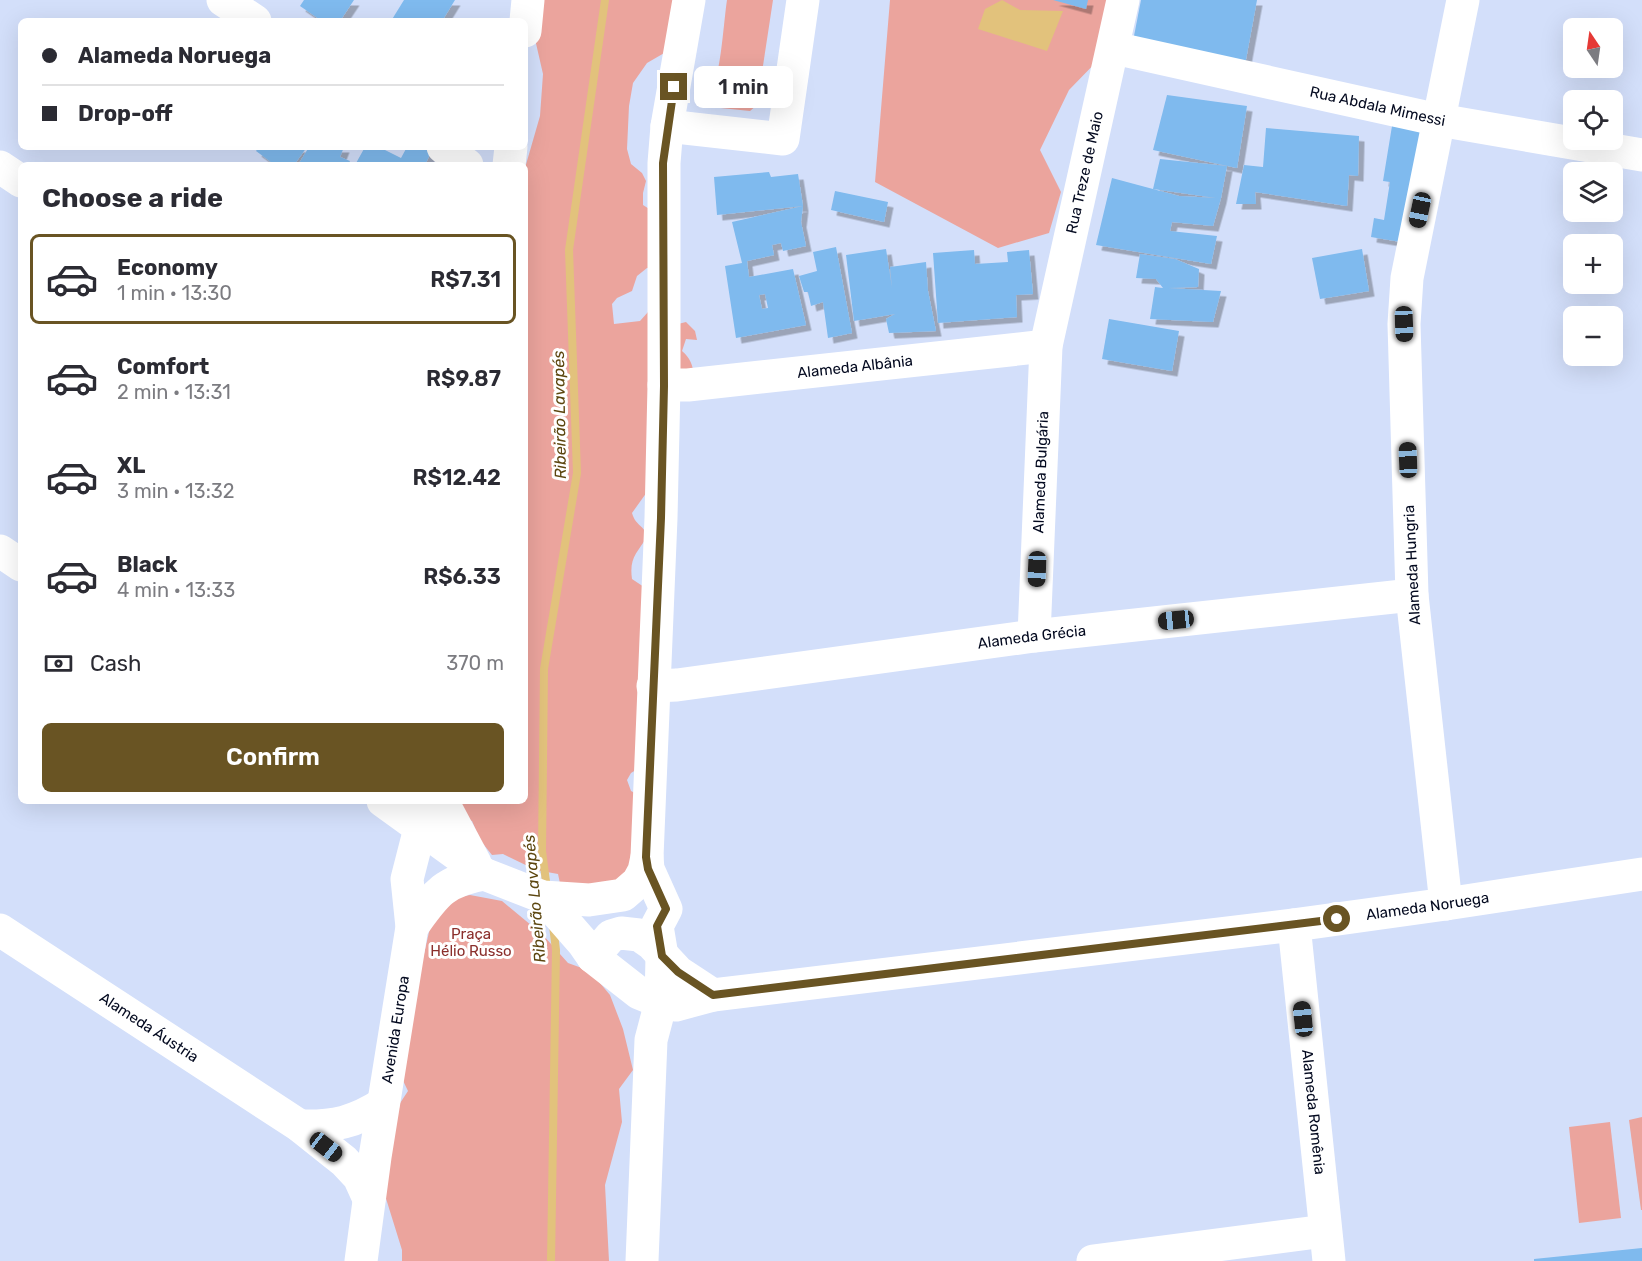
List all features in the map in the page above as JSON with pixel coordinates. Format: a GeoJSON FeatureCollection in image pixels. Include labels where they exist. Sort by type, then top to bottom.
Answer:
{"type":"FeatureCollection","features":[{"type":"Feature","properties":{"kind":"street"},"geometry":{"type":"LineString","coordinates":[[223,0],[250,18]]}},
{"type":"Feature","properties":{"kind":"street"},"geometry":{"type":"LineString","coordinates":[[526,18],[528,0]]}},
{"type":"Feature","properties":{"kind":"street"},"geometry":{"type":"LineString","coordinates":[[392,804],[424,814],[484,874],[554,904],[623,895],[638,882],[644,871],[661,518],[664,386],[663,163],[667,126],[689,0]]}},
{"type":"Feature","properties":{"kind":"street"},"geometry":{"type":"LineString","coordinates":[[667,126],[783,139],[803,0]]}},
{"type":"Feature","properties":{"kind":"street","name":"Rua Treze de Maio"},"geometry":{"type":"LineString","coordinates":[[1046,346],[1124,0]]}},
{"type":"Feature","properties":{"kind":"street","name":"Alameda Hungria"},"geometry":{"type":"LineString","coordinates":[[1446,904],[1412,595],[1404,324],[1407,278],[1463,0]]}},
{"type":"Feature","properties":{"kind":"street","name":"Rua Abdala Mimessi"},"geometry":{"type":"LineString","coordinates":[[1114,48],[1439,120],[1642,155]]}},
{"type":"Feature","properties":{"kind":"street"},"geometry":{"type":"LineString","coordinates":[[447,150],[463,162]]}},
{"type":"Feature","properties":{"kind":"street"},"geometry":{"type":"LineString","coordinates":[[0,167],[18,179]]}},
{"type":"Feature","properties":{"kind":"street","name":"Alameda Albânia"},"geometry":{"type":"LineString","coordinates":[[664,386],[1046,346]]}},
{"type":"Feature","properties":{"kind":"street","name":"Alameda Bulgária"},"geometry":{"type":"LineString","coordinates":[[1034,636],[1046,346]]}},
{"type":"Feature","properties":{"kind":"street"},"geometry":{"type":"LineString","coordinates":[[0,551],[18,563]]}},
{"type":"Feature","properties":{"kind":"street","name":"Alameda Grécia"},"geometry":{"type":"LineString","coordinates":[[653,686],[677,685],[1034,636],[1412,595]]}},
{"type":"Feature","properties":{"kind":"street"},"geometry":{"type":"LineString","coordinates":[[444,804],[471,858],[484,874]]}},
{"type":"Feature","properties":{"kind":"street","name":"Avenida Europa"},"geometry":{"type":"LineString","coordinates":[[361,1261],[411,927],[407,879],[424,814]]}},
{"type":"Feature","properties":{"kind":"street"},"geometry":{"type":"LineString","coordinates":[[642,1261],[651,1040],[650,997],[662,956],[657,926],[666,909],[648,869],[646,857]]}},
{"type":"Feature","properties":{"kind":"street"},"geometry":{"type":"LineString","coordinates":[[411,927],[431,901],[446,887],[456,881],[484,874]]}},
{"type":"Feature","properties":{"kind":"street","name":"Alameda Noruega"},"geometry":{"type":"LineString","coordinates":[[650,997],[676,1005],[713,995],[1294,925],[1642,874]]}},
{"type":"Feature","properties":{"kind":"street"},"geometry":{"type":"LineString","coordinates":[[554,904],[593,957],[650,997]]}},
{"type":"Feature","properties":{"kind":"street","name":"Alameda Romênia"},"geometry":{"type":"LineString","coordinates":[[1294,925],[1327,1246]]}},
{"type":"Feature","properties":{"kind":"street","name":"Alameda Áustria"},"geometry":{"type":"LineString","coordinates":[[0,930],[300,1126],[337,1155],[359,1177],[369,1199]]}},
{"type":"Feature","properties":{"kind":"street"},"geometry":{"type":"LineString","coordinates":[[593,957],[611,936],[621,933],[639,935],[646,939],[678,972],[713,995]]}},
{"type":"Feature","properties":{"kind":"street"},"geometry":{"type":"LineString","coordinates":[[300,1126],[324,1127],[350,1122],[383,1104]]}},
{"type":"Feature","properties":{"kind":"street"},"geometry":{"type":"LineString","coordinates":[[1093,1261],[1327,1246]]}},
{"type":"Feature","properties":{"kind":"green space"},"geometry":{"type":"Polygon","coordinates":[[[537,0],[676,0],[666,52],[647,63],[633,83],[629,106],[627,149],[631,164],[642,173],[646,181],[643,205],[657,214],[657,268],[647,268],[637,276],[632,291],[617,298],[612,304],[614,324],[640,321],[648,312],[678,324],[686,322],[695,331],[697,340],[686,339],[682,351],[692,365],[693,381],[685,395],[671,406],[652,485],[632,513],[647,537],[635,556],[632,566],[632,579],[647,589],[639,768],[631,773],[627,780],[631,791],[637,794],[642,883],[561,888],[558,874],[536,870],[503,854],[492,855],[480,840],[472,821],[459,816],[457,804],[528,804],[527,162],[540,116],[543,74],[535,39],[537,0]]]}},
{"type":"Feature","properties":{"kind":"green space"},"geometry":{"type":"Polygon","coordinates":[[[727,0],[773,0],[757,105],[750,111],[701,106],[716,79],[727,0]]]}},
{"type":"Feature","properties":{"kind":"green space"},"geometry":{"type":"Polygon","coordinates":[[[890,0],[1117,0],[1104,54],[1069,90],[1040,150],[1061,192],[1049,233],[998,248],[875,182],[890,0]]]}},
{"type":"Feature","properties":{"kind":"green space","name":"Praça Hélio Russo"},"geometry":{"type":"Polygon","coordinates":[[[470,895],[502,901],[543,935],[568,963],[590,971],[610,995],[623,1029],[633,1070],[619,1089],[622,1122],[605,1185],[609,1261],[402,1261],[402,1250],[379,1176],[383,1129],[408,1091],[394,1062],[413,1002],[432,919],[449,899],[470,895]]]}},
{"type":"Feature","properties":{"kind":"green space"},"geometry":{"type":"Polygon","coordinates":[[[1642,1117],[1642,1210],[1641,1210],[1629,1120],[1642,1117]]]}},
{"type":"Feature","properties":{"kind":"green space"},"geometry":{"type":"Polygon","coordinates":[[[1610,1122],[1621,1218],[1579,1223],[1569,1127],[1610,1122]]]}},
{"type":"Feature","properties":{"kind":"shaded area"},"geometry":{"type":"Polygon","coordinates":[[[1002,0],[1020,10],[1063,11],[1047,51],[978,29],[985,9],[1002,0]]]}},
{"type":"Feature","properties":{"kind":"building"},"geometry":{"type":"Polygon","coordinates":[[[304,0],[354,0],[342,18],[318,18],[300,6],[304,0]]]}},
{"type":"Feature","properties":{"kind":"building"},"geometry":{"type":"Polygon","coordinates":[[[404,0],[455,0],[444,18],[393,18],[404,0]]]}},
{"type":"Feature","properties":{"kind":"building"},"geometry":{"type":"Polygon","coordinates":[[[1053,0],[1088,0],[1086,9],[1053,0]]]}},
{"type":"Feature","properties":{"kind":"building"},"geometry":{"type":"Polygon","coordinates":[[[1141,0],[1257,0],[1244,70],[1134,36],[1141,0]]]}},
{"type":"Feature","properties":{"kind":"building"},"geometry":{"type":"Polygon","coordinates":[[[1167,95],[1247,106],[1237,168],[1153,150],[1167,95]]]}},
{"type":"Feature","properties":{"kind":"building"},"geometry":{"type":"Polygon","coordinates":[[[1392,126],[1431,132],[1413,244],[1371,237],[1374,218],[1384,220],[1390,182],[1383,181],[1392,126]]]}},
{"type":"Feature","properties":{"kind":"building"},"geometry":{"type":"Polygon","coordinates":[[[1266,128],[1359,136],[1358,176],[1349,175],[1347,206],[1255,192],[1256,204],[1236,204],[1244,165],[1263,167],[1266,128]]]}},
{"type":"Feature","properties":{"kind":"building"},"geometry":{"type":"Polygon","coordinates":[[[305,150],[296,162],[271,162],[256,151],[305,150]]]}},
{"type":"Feature","properties":{"kind":"building"},"geometry":{"type":"Polygon","coordinates":[[[307,150],[343,150],[340,157],[350,161],[350,162],[300,162],[307,150]]]}},
{"type":"Feature","properties":{"kind":"building"},"geometry":{"type":"Polygon","coordinates":[[[363,150],[385,150],[401,158],[405,150],[431,152],[426,162],[357,162],[363,150]]]}},
{"type":"Feature","properties":{"kind":"building"},"geometry":{"type":"Polygon","coordinates":[[[1160,159],[1227,166],[1213,226],[1172,222],[1170,231],[1217,236],[1211,264],[1096,245],[1112,178],[1179,196],[1216,198],[1153,189],[1160,159]]]}},
{"type":"Feature","properties":{"kind":"building"},"geometry":{"type":"Polygon","coordinates":[[[769,172],[771,177],[798,174],[803,206],[717,215],[714,177],[769,172]]]}},
{"type":"Feature","properties":{"kind":"building"},"geometry":{"type":"Polygon","coordinates":[[[835,191],[888,202],[884,222],[831,210],[835,191]]]}},
{"type":"Feature","properties":{"kind":"building"},"geometry":{"type":"Polygon","coordinates":[[[803,206],[801,222],[806,246],[783,251],[781,243],[772,245],[774,255],[747,261],[749,277],[793,269],[806,325],[736,338],[725,266],[742,263],[732,222],[803,206]],[[765,294],[759,295],[762,309],[768,308],[765,294]]]}},
{"type":"Feature","properties":{"kind":"building"},"geometry":{"type":"Polygon","coordinates":[[[836,247],[852,333],[828,338],[823,302],[811,306],[808,292],[804,292],[799,276],[817,271],[813,252],[836,247]]]}},
{"type":"Feature","properties":{"kind":"building"},"geometry":{"type":"Polygon","coordinates":[[[886,249],[892,288],[890,267],[926,262],[928,291],[936,331],[889,333],[886,319],[895,314],[854,321],[846,255],[886,249]]]}},
{"type":"Feature","properties":{"kind":"building"},"geometry":{"type":"Polygon","coordinates":[[[1362,249],[1369,291],[1320,299],[1312,258],[1362,249]]]}},
{"type":"Feature","properties":{"kind":"building"},"geometry":{"type":"Polygon","coordinates":[[[974,250],[975,264],[1008,262],[1007,252],[1029,250],[1033,294],[1016,295],[1017,317],[938,323],[933,253],[974,250]]]}},
{"type":"Feature","properties":{"kind":"building"},"geometry":{"type":"Polygon","coordinates":[[[1140,254],[1175,259],[1199,269],[1198,287],[1168,288],[1221,291],[1213,322],[1150,319],[1155,287],[1163,288],[1156,279],[1136,278],[1140,254]]]}},
{"type":"Feature","properties":{"kind":"building"},"geometry":{"type":"Polygon","coordinates":[[[1109,319],[1179,331],[1172,371],[1102,359],[1109,319]]]}},
{"type":"Feature","properties":{"kind":"building"},"geometry":{"type":"Polygon","coordinates":[[[1642,1248],[1642,1261],[1534,1261],[1534,1259],[1642,1248]]]}},
{"type":"Feature","properties":{"kind":"waterway","name":"Ribeirão Lavapés"},"geometry":{"type":"LineString","coordinates":[[547,889],[542,851],[544,669],[577,473],[569,250],[605,0]]}},
{"type":"Feature","properties":{"kind":"waterway","name":"Ribeirão Lavapés"},"geometry":{"type":"LineString","coordinates":[[551,1261],[556,950],[553,926]]}},
{"type":"Feature","properties":{"kind":"route"},"geometry":{"type":"LineString","coordinates":[[674,87],[663,163],[664,386],[661,518],[646,857],[648,869],[666,909],[657,926],[662,956],[678,972],[713,995],[1337,919]]}}]}
